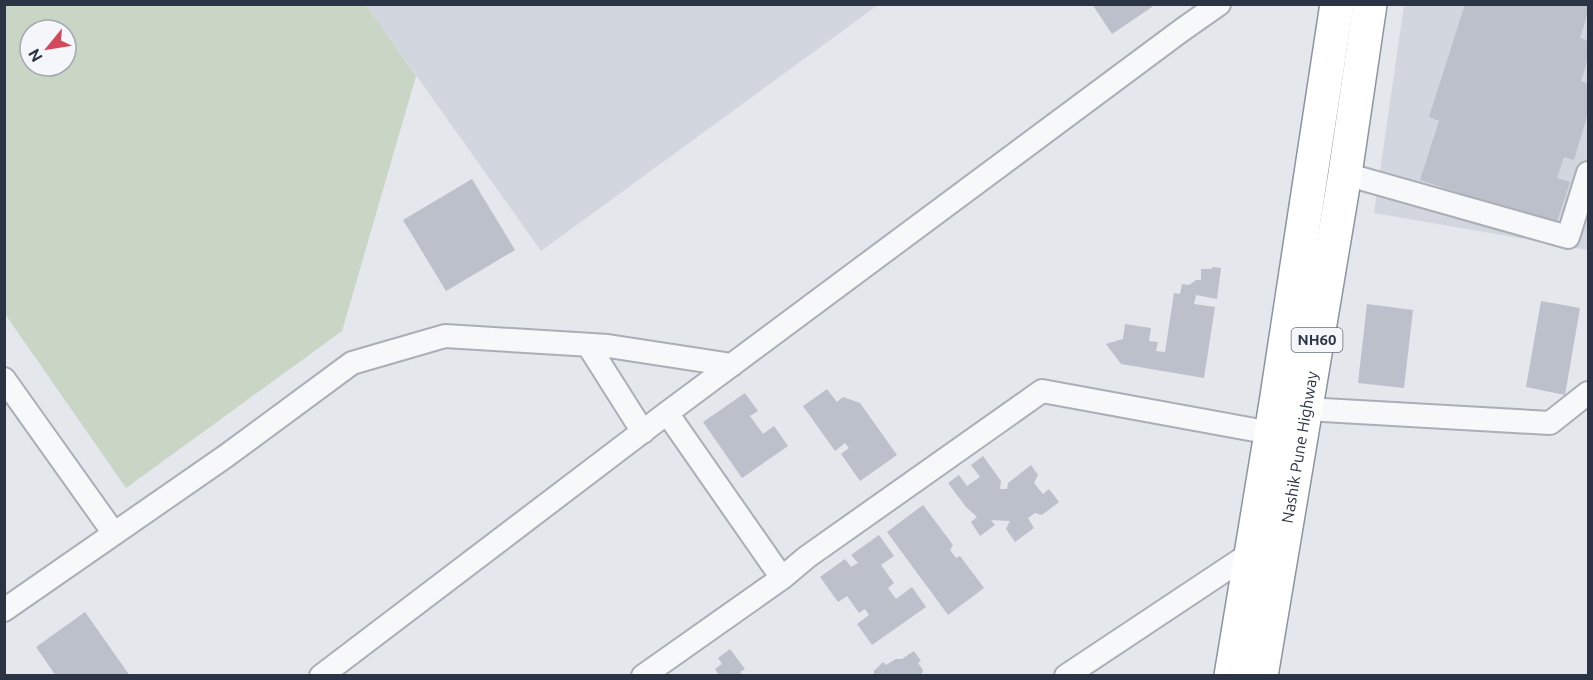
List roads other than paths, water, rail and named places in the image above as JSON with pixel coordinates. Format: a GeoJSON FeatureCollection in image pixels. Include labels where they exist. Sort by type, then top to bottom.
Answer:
{"type":"FeatureCollection","features":[{"type":"Feature","properties":{"kind":"highway","name":"Nashik Pune Highway"},"geometry":{"type":"LineString","coordinates":[[1231,675],[1337,4]]}},
{"type":"Feature","properties":{"kind":"highway","name":"Nashik Pune Highway"},"geometry":{"type":"LineString","coordinates":[[1261,675],[1345,174],[1370,4]]}},
{"type":"Feature","properties":{"kind":"street"},"geometry":{"type":"LineString","coordinates":[[321,675],[667,413],[1219,4]]}},
{"type":"Feature","properties":{"kind":"street"},"geometry":{"type":"LineString","coordinates":[[1345,174],[1568,237],[1588,173]]}},
{"type":"Feature","properties":{"kind":"street"},"geometry":{"type":"LineString","coordinates":[[4,609],[226,456],[352,363],[445,336],[608,346],[732,365]]}},
{"type":"Feature","properties":{"kind":"street"},"geometry":{"type":"LineString","coordinates":[[588,345],[643,432]]}},
{"type":"Feature","properties":{"kind":"street"},"geometry":{"type":"LineString","coordinates":[[4,379],[113,532]]}},
{"type":"Feature","properties":{"kind":"street"},"geometry":{"type":"LineString","coordinates":[[643,675],[1042,391],[1271,433]]}},
{"type":"Feature","properties":{"kind":"street"},"geometry":{"type":"LineString","coordinates":[[1306,408],[1550,423],[1588,393]]}},
{"type":"Feature","properties":{"kind":"street"},"geometry":{"type":"LineString","coordinates":[[667,413],[782,578]]}},
{"type":"Feature","properties":{"kind":"street"},"geometry":{"type":"LineString","coordinates":[[1066,675],[1251,553]]}}]}
